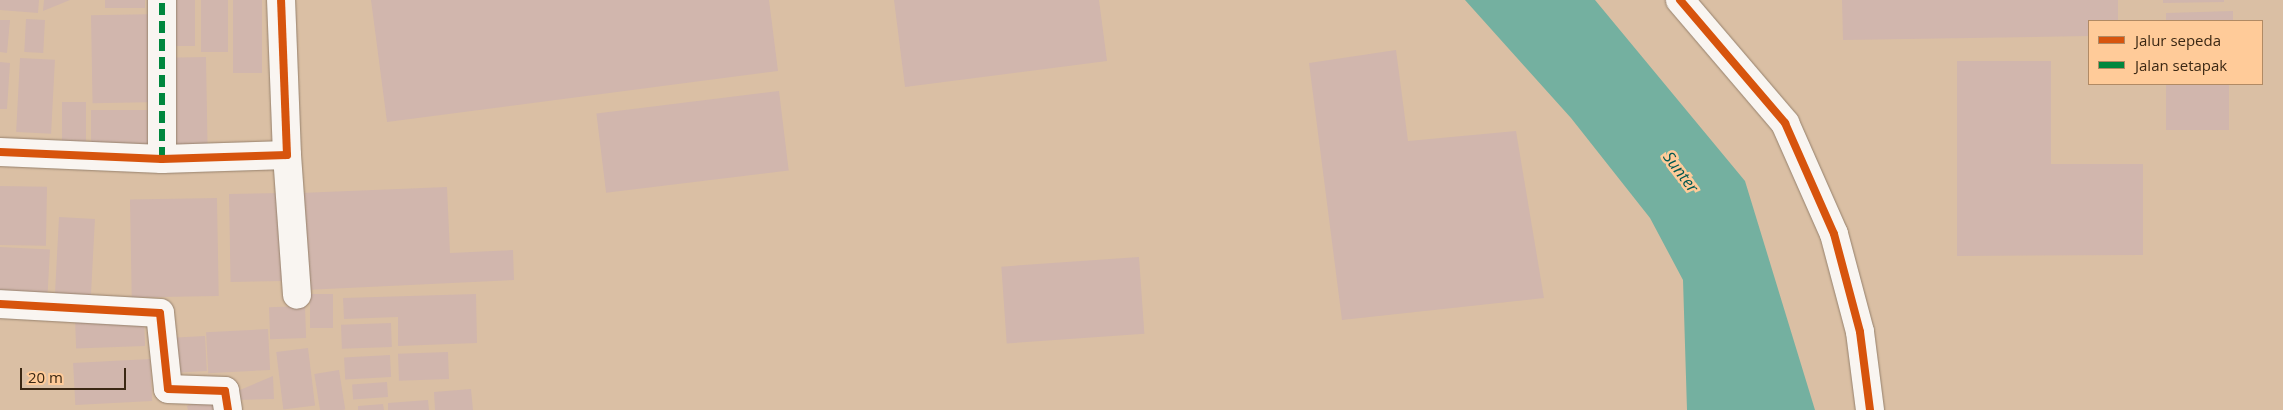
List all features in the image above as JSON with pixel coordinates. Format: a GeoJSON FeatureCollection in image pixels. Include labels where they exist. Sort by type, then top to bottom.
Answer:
{"type":"FeatureCollection","features":[{"type":"Feature","properties":{"kind":"street"},"geometry":{"type":"LineString","coordinates":[[162,0],[162,159]]}},
{"type":"Feature","properties":{"kind":"street"},"geometry":{"type":"LineString","coordinates":[[281,0],[297,295]]}},
{"type":"Feature","properties":{"kind":"street"},"geometry":{"type":"LineString","coordinates":[[1680,0],[1785,123],[1834,234],[1860,332],[1870,410]]}},
{"type":"Feature","properties":{"kind":"street"},"geometry":{"type":"LineString","coordinates":[[0,152],[162,159],[288,155]]}},
{"type":"Feature","properties":{"kind":"street"},"geometry":{"type":"LineString","coordinates":[[0,304],[160,313],[168,389],[225,391],[228,410]]}},
{"type":"Feature","properties":{"kind":"water","name":"Sunter"},"geometry":{"type":"Polygon","coordinates":[[[1465,0],[1595,0],[1745,181],[1815,410],[1687,410],[1683,280],[1650,218],[1571,118],[1465,0]]]}},
{"type":"Feature","properties":{"kind":"building"},"geometry":{"type":"Polygon","coordinates":[[[0,0],[39,0],[38,13],[0,10],[0,0]]]}},
{"type":"Feature","properties":{"kind":"building"},"geometry":{"type":"Polygon","coordinates":[[[44,0],[70,0],[43,11],[44,0]]]}},
{"type":"Feature","properties":{"kind":"building"},"geometry":{"type":"Polygon","coordinates":[[[105,0],[145,0],[145,8],[105,8],[105,0]]]}},
{"type":"Feature","properties":{"kind":"building"},"geometry":{"type":"Polygon","coordinates":[[[165,0],[195,0],[195,46],[165,46],[165,0]]]}},
{"type":"Feature","properties":{"kind":"building"},"geometry":{"type":"Polygon","coordinates":[[[201,0],[228,0],[228,52],[201,52],[201,0]]]}},
{"type":"Feature","properties":{"kind":"building"},"geometry":{"type":"Polygon","coordinates":[[[233,0],[262,0],[262,73],[233,73],[233,0]]]}},
{"type":"Feature","properties":{"kind":"building"},"geometry":{"type":"Polygon","coordinates":[[[371,0],[769,0],[778,71],[387,122],[371,0]]]}},
{"type":"Feature","properties":{"kind":"building"},"geometry":{"type":"Polygon","coordinates":[[[894,0],[1099,0],[1107,61],[905,87],[894,0]]]}},
{"type":"Feature","properties":{"kind":"building"},"geometry":{"type":"Polygon","coordinates":[[[1842,0],[2118,0],[2118,20],[2088,20],[2088,36],[1843,40],[1842,0]]]}},
{"type":"Feature","properties":{"kind":"building"},"geometry":{"type":"Polygon","coordinates":[[[2163,0],[2224,0],[2224,2],[2163,3],[2163,0]]]}},
{"type":"Feature","properties":{"kind":"building"},"geometry":{"type":"Polygon","coordinates":[[[2233,11],[2233,20],[2166,20],[2166,13],[2233,11]]]}},
{"type":"Feature","properties":{"kind":"building"},"geometry":{"type":"Polygon","coordinates":[[[160,14],[162,102],[93,103],[91,15],[160,14]]]}},
{"type":"Feature","properties":{"kind":"building"},"geometry":{"type":"Polygon","coordinates":[[[26,19],[45,20],[43,53],[24,52],[26,19]]]}},
{"type":"Feature","properties":{"kind":"building"},"geometry":{"type":"Polygon","coordinates":[[[0,20],[10,20],[7,53],[0,52],[0,20]]]}},
{"type":"Feature","properties":{"kind":"building"},"geometry":{"type":"Polygon","coordinates":[[[1396,50],[1408,141],[1516,131],[1544,298],[1342,320],[1309,63],[1396,50]]]}},
{"type":"Feature","properties":{"kind":"building"},"geometry":{"type":"Polygon","coordinates":[[[206,57],[208,154],[167,155],[165,58],[206,57]]]}},
{"type":"Feature","properties":{"kind":"building"},"geometry":{"type":"Polygon","coordinates":[[[20,58],[55,60],[51,134],[16,132],[20,58]]]}},
{"type":"Feature","properties":{"kind":"building"},"geometry":{"type":"Polygon","coordinates":[[[1957,61],[2051,61],[2051,164],[2143,164],[2143,255],[1957,256],[1957,61]]]}},
{"type":"Feature","properties":{"kind":"building"},"geometry":{"type":"Polygon","coordinates":[[[0,62],[10,63],[7,109],[0,109],[0,62]]]}},
{"type":"Feature","properties":{"kind":"building"},"geometry":{"type":"Polygon","coordinates":[[[2166,85],[2229,85],[2229,130],[2166,130],[2166,85]]]}},
{"type":"Feature","properties":{"kind":"building"},"geometry":{"type":"Polygon","coordinates":[[[779,91],[789,170],[606,193],[596,113],[779,91]]]}},
{"type":"Feature","properties":{"kind":"building"},"geometry":{"type":"Polygon","coordinates":[[[62,102],[86,102],[86,145],[62,145],[62,102]]]}},
{"type":"Feature","properties":{"kind":"building"},"geometry":{"type":"Polygon","coordinates":[[[91,110],[153,110],[153,150],[91,150],[91,110]]]}},
{"type":"Feature","properties":{"kind":"building"},"geometry":{"type":"Polygon","coordinates":[[[0,186],[47,187],[46,246],[0,245],[0,186]]]}},
{"type":"Feature","properties":{"kind":"building"},"geometry":{"type":"Polygon","coordinates":[[[447,187],[450,253],[513,250],[514,280],[305,290],[300,193],[447,187]]]}},
{"type":"Feature","properties":{"kind":"building"},"geometry":{"type":"Polygon","coordinates":[[[281,193],[283,281],[231,282],[229,194],[281,193]]]}},
{"type":"Feature","properties":{"kind":"building"},"geometry":{"type":"Polygon","coordinates":[[[217,198],[219,296],[132,298],[130,200],[217,198]]]}},
{"type":"Feature","properties":{"kind":"building"},"geometry":{"type":"Polygon","coordinates":[[[59,217],[95,219],[91,299],[55,297],[59,217]]]}},
{"type":"Feature","properties":{"kind":"building"},"geometry":{"type":"Polygon","coordinates":[[[0,247],[50,250],[47,297],[0,294],[0,247]]]}},
{"type":"Feature","properties":{"kind":"building"},"geometry":{"type":"Polygon","coordinates":[[[1139,257],[1144,334],[1007,343],[1001,267],[1139,257]]]}},
{"type":"Feature","properties":{"kind":"building"},"geometry":{"type":"Polygon","coordinates":[[[310,294],[333,294],[333,328],[310,328],[310,294]]]}},
{"type":"Feature","properties":{"kind":"building"},"geometry":{"type":"Polygon","coordinates":[[[476,294],[477,343],[398,346],[398,317],[344,319],[343,298],[476,294]]]}},
{"type":"Feature","properties":{"kind":"building"},"geometry":{"type":"Polygon","coordinates":[[[305,306],[306,338],[270,339],[269,307],[305,306]]]}},
{"type":"Feature","properties":{"kind":"building"},"geometry":{"type":"Polygon","coordinates":[[[144,316],[145,346],[76,348],[75,318],[144,316]]]}},
{"type":"Feature","properties":{"kind":"building"},"geometry":{"type":"Polygon","coordinates":[[[391,323],[392,347],[342,349],[341,325],[391,323]]]}},
{"type":"Feature","properties":{"kind":"building"},"geometry":{"type":"Polygon","coordinates":[[[268,329],[270,370],[208,373],[206,332],[268,329]]]}},
{"type":"Feature","properties":{"kind":"building"},"geometry":{"type":"Polygon","coordinates":[[[205,336],[207,371],[170,373],[168,338],[205,336]]]}},
{"type":"Feature","properties":{"kind":"building"},"geometry":{"type":"Polygon","coordinates":[[[308,348],[315,406],[283,409],[276,352],[308,348]]]}},
{"type":"Feature","properties":{"kind":"building"},"geometry":{"type":"Polygon","coordinates":[[[448,352],[449,379],[399,381],[398,354],[448,352]]]}},
{"type":"Feature","properties":{"kind":"building"},"geometry":{"type":"Polygon","coordinates":[[[390,355],[391,377],[345,379],[344,357],[390,355]]]}},
{"type":"Feature","properties":{"kind":"building"},"geometry":{"type":"Polygon","coordinates":[[[150,359],[152,401],[75,405],[73,363],[150,359]]]}},
{"type":"Feature","properties":{"kind":"building"},"geometry":{"type":"Polygon","coordinates":[[[339,370],[345,410],[320,410],[314,374],[339,370]]]}},
{"type":"Feature","properties":{"kind":"building"},"geometry":{"type":"Polygon","coordinates":[[[273,376],[274,399],[232,400],[231,378],[240,390],[273,376]]]}},
{"type":"Feature","properties":{"kind":"building"},"geometry":{"type":"Polygon","coordinates":[[[387,382],[388,397],[353,399],[352,384],[387,382]]]}},
{"type":"Feature","properties":{"kind":"building"},"geometry":{"type":"Polygon","coordinates":[[[471,389],[473,410],[435,410],[434,392],[471,389]]]}},
{"type":"Feature","properties":{"kind":"building"},"geometry":{"type":"Polygon","coordinates":[[[213,396],[218,410],[188,410],[187,406],[213,396]]]}},
{"type":"Feature","properties":{"kind":"building"},"geometry":{"type":"Polygon","coordinates":[[[428,400],[429,410],[388,410],[388,403],[428,400]]]}},
{"type":"Feature","properties":{"kind":"building"},"geometry":{"type":"Polygon","coordinates":[[[383,404],[384,410],[358,410],[358,406],[383,404]]]}},
{"type":"Feature","properties":{"kind":"marked path"},"geometry":{"type":"LineString","coordinates":[[162,0],[162,159]]}},
{"type":"Feature","properties":{"kind":"cycle path"},"geometry":{"type":"LineString","coordinates":[[0,152],[162,159],[287,155],[281,0]]}},
{"type":"Feature","properties":{"kind":"cycle path"},"geometry":{"type":"LineString","coordinates":[[1680,0],[1785,123],[1834,234],[1860,332],[1870,410]]}},
{"type":"Feature","properties":{"kind":"cycle path"},"geometry":{"type":"LineString","coordinates":[[0,304],[160,313],[168,389],[225,391],[228,410]]}}]}
